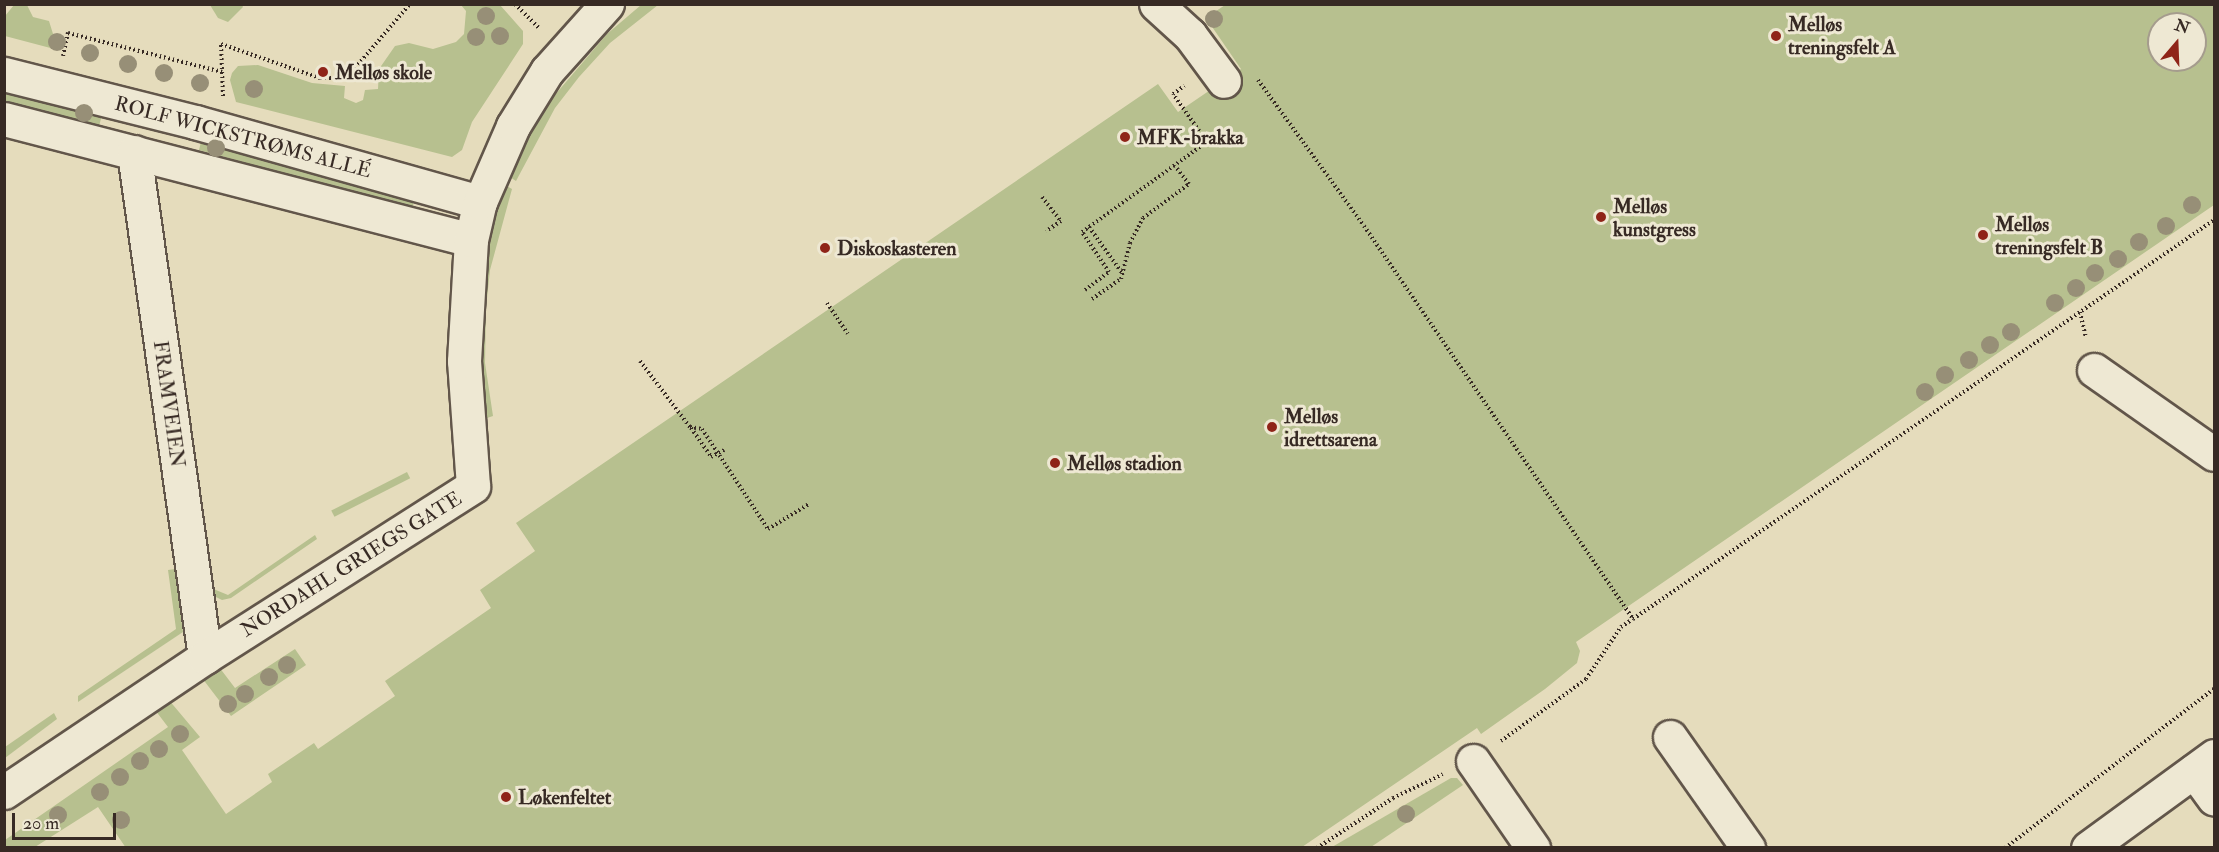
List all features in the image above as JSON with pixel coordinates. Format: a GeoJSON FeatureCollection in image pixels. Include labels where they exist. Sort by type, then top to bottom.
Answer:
{"type":"FeatureCollection","features":[{"type":"Feature","properties":{"kind":"street","name":"NORDAHL GRIEGS GATE"},"geometry":{"type":"LineString","coordinates":[[4,792],[205,657],[473,486],[464,362],[471,240],[480,202],[513,126],[547,71],[607,4]]}},
{"type":"Feature","properties":{"kind":"street"},"geometry":{"type":"LineString","coordinates":[[1160,7],[1190,34],[1219,74]]}},
{"type":"Feature","properties":{"kind":"street","name":"ROLF WICKSTRØMS ALLÉ"},"geometry":{"type":"LineString","coordinates":[[4,74],[195,122],[480,202]]}},
{"type":"Feature","properties":{"kind":"street","name":"ROLF WICKSTRØMS ALLÉ"},"geometry":{"type":"LineString","coordinates":[[4,119],[471,240]]}},
{"type":"Feature","properties":{"kind":"street","name":"FRAMVEIEN"},"geometry":{"type":"LineString","coordinates":[[134,152],[205,657]]}},
{"type":"Feature","properties":{"kind":"street"},"geometry":{"type":"LineString","coordinates":[[2094,370],[2214,454]]}},
{"type":"Feature","properties":{"kind":"street"},"geometry":{"type":"LineString","coordinates":[[1670,736],[1748,848]]}},
{"type":"Feature","properties":{"kind":"street"},"geometry":{"type":"LineString","coordinates":[[1473,761],[1533,848]]}},
{"type":"Feature","properties":{"kind":"street"},"geometry":{"type":"LineString","coordinates":[[2096,845],[2204,763],[2214,799]]}},
{"type":"Feature","properties":{"kind":"path"},"geometry":{"type":"LineString","coordinates":[[223,106],[221,44],[320,78],[337,78],[355,68],[410,4]]}},
{"type":"Feature","properties":{"kind":"path"},"geometry":{"type":"LineString","coordinates":[[515,4],[542,30]]}},
{"type":"Feature","properties":{"kind":"path"},"geometry":{"type":"LineString","coordinates":[[61,63],[68,33],[222,72]]}},
{"type":"Feature","properties":{"kind":"path"},"geometry":{"type":"LineString","coordinates":[[1085,290],[1109,272],[1082,232],[1207,142],[1173,94],[1219,74]]}},
{"type":"Feature","properties":{"kind":"path"},"geometry":{"type":"LineString","coordinates":[[1256,78],[1364,226],[1633,619]]}},
{"type":"Feature","properties":{"kind":"path"},"geometry":{"type":"LineString","coordinates":[[1092,299],[1121,279],[1135,229],[1143,218],[1190,184],[1175,166]]}},
{"type":"Feature","properties":{"kind":"path"},"geometry":{"type":"LineString","coordinates":[[1042,197],[1060,221],[1046,231]]}},
{"type":"Feature","properties":{"kind":"path"},"geometry":{"type":"LineString","coordinates":[[1317,848],[1393,798],[1473,761],[1586,679],[1621,627],[2214,220]]}},
{"type":"Feature","properties":{"kind":"path"},"geometry":{"type":"LineString","coordinates":[[1089,227],[1122,273]]}},
{"type":"Feature","properties":{"kind":"path"},"geometry":{"type":"LineString","coordinates":[[827,303],[848,334]]}},
{"type":"Feature","properties":{"kind":"path"},"geometry":{"type":"LineString","coordinates":[[640,361],[711,457],[724,450]]}},
{"type":"Feature","properties":{"kind":"path"},"geometry":{"type":"LineString","coordinates":[[690,427],[702,429],[768,529],[809,504]]}},
{"type":"Feature","properties":{"kind":"path"},"geometry":{"type":"LineString","coordinates":[[2005,848],[2214,689]]}},
{"type":"Feature","properties":{"kind":"green space"},"geometry":{"type":"Polygon","coordinates":[[[14,5],[27,5],[33,17],[49,21],[58,50],[5,36],[5,16],[14,5]]]}},
{"type":"Feature","properties":{"kind":"green space"},"geometry":{"type":"Polygon","coordinates":[[[210,5],[242,5],[243,7],[228,22],[218,18],[210,5]]]}},
{"type":"Feature","properties":{"kind":"green space"},"geometry":{"type":"Polygon","coordinates":[[[461,5],[500,5],[523,31],[523,44],[472,122],[462,150],[452,157],[236,102],[230,80],[232,73],[238,66],[258,65],[312,83],[345,86],[344,98],[356,103],[363,100],[365,90],[378,89],[379,69],[395,46],[409,43],[433,49],[456,42],[464,34],[466,11],[461,5]]]}},
{"type":"Feature","properties":{"kind":"green space"},"geometry":{"type":"Polygon","coordinates":[[[641,5],[658,5],[610,43],[579,77],[555,108],[516,181],[507,175],[548,103],[607,34],[641,5]]]}},
{"type":"Feature","properties":{"kind":"green space","name":"Melløs idrettsarena"},"geometry":{"type":"Polygon","coordinates":[[[1225,5],[2214,5],[2214,205],[1576,642],[1580,651],[1577,663],[1545,689],[1481,734],[1477,728],[1302,847],[126,848],[98,807],[35,847],[5,848],[5,840],[168,727],[149,702],[163,693],[200,737],[182,750],[226,814],[272,782],[268,774],[314,743],[318,749],[395,696],[385,681],[491,608],[480,590],[535,551],[516,523],[1158,84],[1178,112],[1241,69],[1206,18],[1225,5]]]}},
{"type":"Feature","properties":{"kind":"green space"},"geometry":{"type":"Polygon","coordinates":[[[4,86],[103,111],[99,125],[4,101],[4,86]]]}},
{"type":"Feature","properties":{"kind":"green space"},"geometry":{"type":"Polygon","coordinates":[[[202,138],[414,193],[413,208],[199,150],[202,138]]]}},
{"type":"Feature","properties":{"kind":"green space"},"geometry":{"type":"Polygon","coordinates":[[[505,185],[512,189],[490,270],[486,308],[485,363],[493,416],[484,419],[479,395],[484,258],[505,185]]]}},
{"type":"Feature","properties":{"kind":"green space"},"geometry":{"type":"Polygon","coordinates":[[[407,472],[410,478],[334,517],[331,511],[407,472]]]}},
{"type":"Feature","properties":{"kind":"green space"},"geometry":{"type":"Polygon","coordinates":[[[315,535],[317,539],[231,598],[222,600],[212,595],[211,588],[228,595],[315,535]]]}},
{"type":"Feature","properties":{"kind":"green space"},"geometry":{"type":"Polygon","coordinates":[[[175,569],[183,632],[78,702],[78,696],[176,629],[168,570],[175,569]]]}},
{"type":"Feature","properties":{"kind":"green space"},"geometry":{"type":"Polygon","coordinates":[[[295,649],[306,665],[231,716],[199,674],[216,663],[235,688],[295,649]]]}},
{"type":"Feature","properties":{"kind":"green space"},"geometry":{"type":"Polygon","coordinates":[[[54,713],[57,719],[5,758],[5,747],[54,713]]]}},
{"type":"Feature","properties":{"kind":"green space"},"geometry":{"type":"Polygon","coordinates":[[[1451,778],[1457,778],[1463,785],[1371,847],[1332,847],[1451,778]]]}},
{"type":"Feature","properties":{"kind":"place","name":"Melløs treningsfelt A"},"geometry":{"type":"Point","coordinates":[1776,36]}},
{"type":"Feature","properties":{"kind":"place","name":"Melløs skole"},"geometry":{"type":"Point","coordinates":[323,72]}},
{"type":"Feature","properties":{"kind":"place","name":"MFK-brakka"},"geometry":{"type":"Point","coordinates":[1125,137]}},
{"type":"Feature","properties":{"kind":"place","name":"Melløs kunstgress"},"geometry":{"type":"Point","coordinates":[1601,217]}},
{"type":"Feature","properties":{"kind":"place","name":"Melløs treningsfelt B"},"geometry":{"type":"Point","coordinates":[1983,235]}},
{"type":"Feature","properties":{"kind":"place","name":"Diskoskasteren"},"geometry":{"type":"Point","coordinates":[825,248]}},
{"type":"Feature","properties":{"kind":"place","name":"Melløs idrettsarena"},"geometry":{"type":"Point","coordinates":[1272,427]}},
{"type":"Feature","properties":{"kind":"place","name":"Melløs stadion"},"geometry":{"type":"Point","coordinates":[1055,463]}},
{"type":"Feature","properties":{"kind":"place","name":"Løkenfeltet"},"geometry":{"type":"Point","coordinates":[506,797]}}]}
